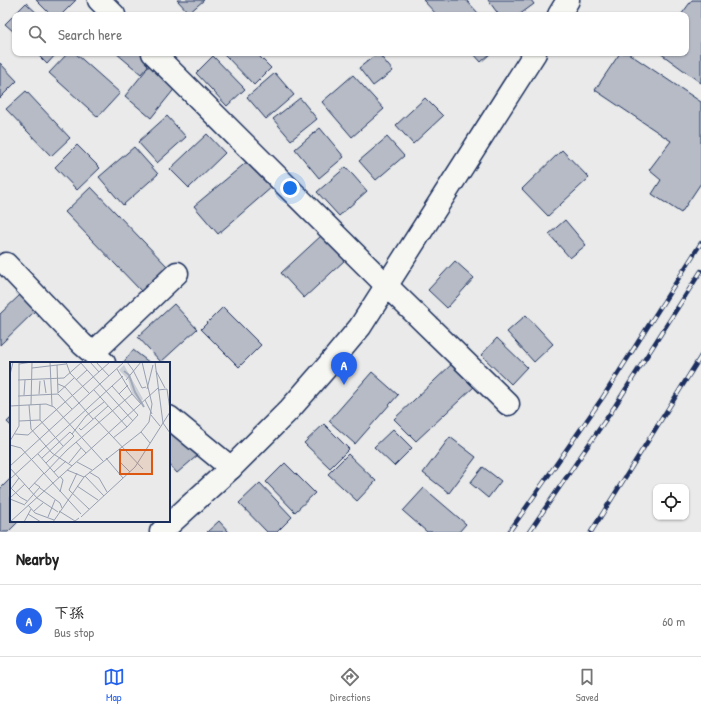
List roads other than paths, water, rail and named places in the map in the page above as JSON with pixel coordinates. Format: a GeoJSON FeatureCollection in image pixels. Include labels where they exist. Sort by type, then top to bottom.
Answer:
{"type":"FeatureCollection","features":[{"type":"Feature","properties":{"kind":"street"},"geometry":{"type":"LineString","coordinates":[[99,0],[111,12]]}},
{"type":"Feature","properties":{"kind":"street"},"geometry":{"type":"LineString","coordinates":[[561,12],[568,0]]}},
{"type":"Feature","properties":{"kind":"street"},"geometry":{"type":"LineString","coordinates":[[156,56],[386,286],[508,404]]}},
{"type":"Feature","properties":{"kind":"street"},"geometry":{"type":"LineString","coordinates":[[160,532],[231,468],[290,409],[360,327],[533,56]]}},
{"type":"Feature","properties":{"kind":"street"},"geometry":{"type":"LineString","coordinates":[[6,264],[82,344],[99,358],[177,274]]}},
{"type":"Feature","properties":{"kind":"street"},"geometry":{"type":"LineString","coordinates":[[170,418],[231,468]]}},
{"type":"Feature","properties":{"kind":"railway"},"geometry":{"type":"LineString","coordinates":[[509,532],[603,397],[701,243]]}},
{"type":"Feature","properties":{"kind":"railway"},"geometry":{"type":"LineString","coordinates":[[529,532],[615,406],[701,271]]}},
{"type":"Feature","properties":{"kind":"railway"},"geometry":{"type":"LineString","coordinates":[[591,532],[701,356]]}},
{"type":"Feature","properties":{"kind":"place","name":"下孫"},"geometry":{"type":"Point","coordinates":[344,385]}}]}
